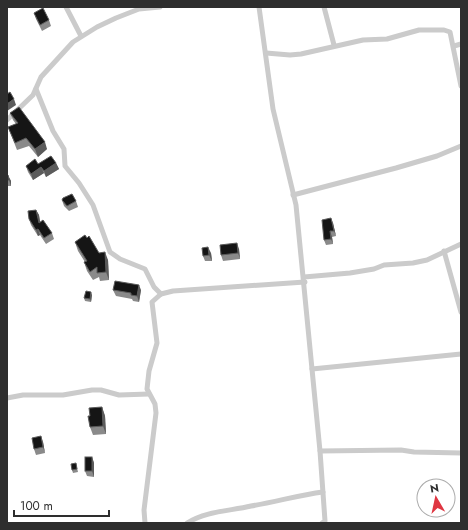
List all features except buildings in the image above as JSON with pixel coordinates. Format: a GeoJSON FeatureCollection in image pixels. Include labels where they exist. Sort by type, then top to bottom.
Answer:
{"type":"FeatureCollection","features":[{"type":"Feature","properties":{"kind":"street"},"geometry":{"type":"LineString","coordinates":[[66,7],[81,36]]}},
{"type":"Feature","properties":{"kind":"street"},"geometry":{"type":"LineString","coordinates":[[7,120],[22,106],[36,89],[41,77],[55,60],[81,36],[97,27],[133,12],[160,7]]}},
{"type":"Feature","properties":{"kind":"street"},"geometry":{"type":"LineString","coordinates":[[259,7],[272,110],[293,195],[304,280],[324,492],[325,521],[322,523]]}},
{"type":"Feature","properties":{"kind":"street"},"geometry":{"type":"LineString","coordinates":[[324,7],[334,45]]}},
{"type":"Feature","properties":{"kind":"street"},"geometry":{"type":"LineString","coordinates":[[266,53],[290,55],[301,54],[334,45],[363,40],[387,39],[419,30],[444,30],[450,32],[461,86]]}},
{"type":"Feature","properties":{"kind":"street"},"geometry":{"type":"LineString","coordinates":[[454,46],[461,44]]}},
{"type":"Feature","properties":{"kind":"street"},"geometry":{"type":"LineString","coordinates":[[36,89],[53,131],[64,148],[65,166],[80,183],[93,206],[110,252],[120,259],[145,270],[154,287],[161,294]]}},
{"type":"Feature","properties":{"kind":"street"},"geometry":{"type":"LineString","coordinates":[[293,195],[403,166],[436,156],[461,146]]}},
{"type":"Feature","properties":{"kind":"street"},"geometry":{"type":"LineString","coordinates":[[145,523],[144,510],[156,413],[155,404],[147,390],[149,371],[157,343],[152,302],[161,294],[172,291],[304,280],[374,269],[384,264],[413,263],[427,260],[461,244]]}},
{"type":"Feature","properties":{"kind":"street"},"geometry":{"type":"LineString","coordinates":[[444,251],[461,312]]}},
{"type":"Feature","properties":{"kind":"street"},"geometry":{"type":"LineString","coordinates":[[312,369],[461,354]]}},
{"type":"Feature","properties":{"kind":"street"},"geometry":{"type":"LineString","coordinates":[[7,398],[23,395],[63,395],[92,390],[100,390],[119,395],[149,394]]}},
{"type":"Feature","properties":{"kind":"street"},"geometry":{"type":"LineString","coordinates":[[320,451],[401,450],[414,452],[461,453]]}},
{"type":"Feature","properties":{"kind":"street"},"geometry":{"type":"LineString","coordinates":[[186,523],[194,518],[216,512],[253,506],[277,499],[324,492]]}}]}
